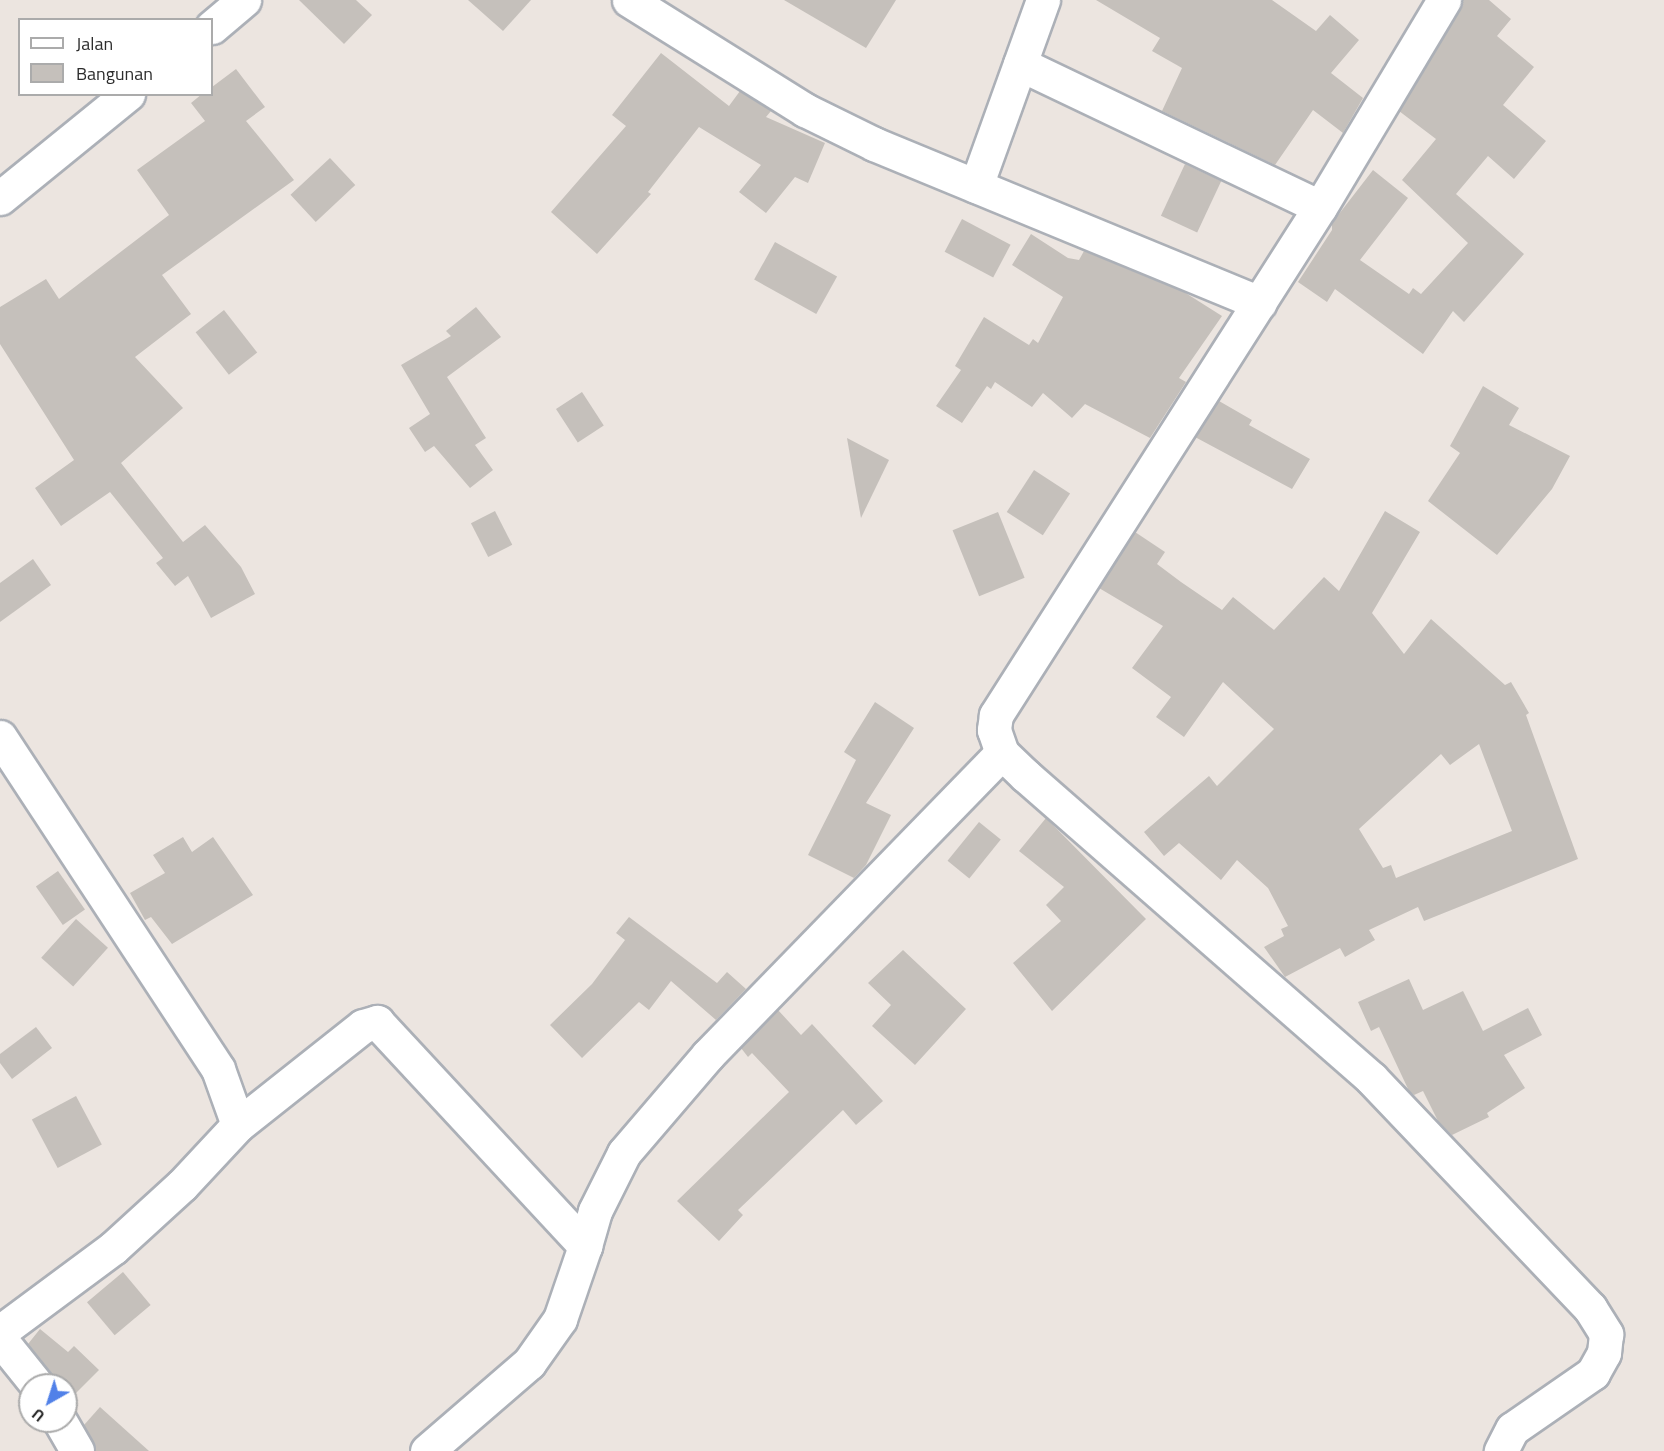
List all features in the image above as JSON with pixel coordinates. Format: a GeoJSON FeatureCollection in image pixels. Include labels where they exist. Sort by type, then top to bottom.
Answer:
{"type":"FeatureCollection","features":[{"type":"Feature","properties":{"kind":"street"},"geometry":{"type":"LineString","coordinates":[[213,26],[244,0]]}},
{"type":"Feature","properties":{"kind":"street"},"geometry":{"type":"LineString","coordinates":[[629,0],[805,110],[976,186],[1259,303]]}},
{"type":"Feature","properties":{"kind":"street"},"geometry":{"type":"LineString","coordinates":[[976,186],[1043,0]]}},
{"type":"Feature","properties":{"kind":"street"},"geometry":{"type":"LineString","coordinates":[[1444,0],[1320,207],[996,715],[994,730],[1002,753],[1371,1078],[1590,1308],[1606,1334],[1604,1353],[1593,1373],[1512,1429],[1501,1451]]}},
{"type":"Feature","properties":{"kind":"street"},"geometry":{"type":"LineString","coordinates":[[1020,64],[1320,207]]}},
{"type":"Feature","properties":{"kind":"street"},"geometry":{"type":"LineString","coordinates":[[0,198],[126,96]]}},
{"type":"Feature","properties":{"kind":"street"},"geometry":{"type":"LineString","coordinates":[[0,737],[218,1069],[238,1125]]}},
{"type":"Feature","properties":{"kind":"street"},"geometry":{"type":"LineString","coordinates":[[427,1451],[529,1363],[560,1319],[595,1211],[624,1153],[708,1055],[1002,753]]}},
{"type":"Feature","properties":{"kind":"street"},"geometry":{"type":"LineString","coordinates":[[0,1332],[113,1248],[182,1185],[238,1125],[363,1026],[377,1022],[585,1246]]}},
{"type":"Feature","properties":{"kind":"street"},"geometry":{"type":"LineString","coordinates":[[0,1339],[27,1373]]}},
{"type":"Feature","properties":{"kind":"street"},"geometry":{"type":"LineString","coordinates":[[67,1433],[77,1451]]}},
{"type":"Feature","properties":{"kind":"building"},"geometry":{"type":"Polygon","coordinates":[[[299,0],[356,0],[372,15],[344,44],[299,0]]]}},
{"type":"Feature","properties":{"kind":"building"},"geometry":{"type":"Polygon","coordinates":[[[468,0],[531,0],[503,31],[468,0]]]}},
{"type":"Feature","properties":{"kind":"building"},"geometry":{"type":"Polygon","coordinates":[[[784,0],[896,0],[866,48],[784,0]]]}},
{"type":"Feature","properties":{"kind":"building"},"geometry":{"type":"Polygon","coordinates":[[[1096,0],[1272,0],[1316,31],[1330,15],[1359,40],[1331,73],[1363,98],[1343,133],[1313,110],[1275,165],[1162,111],[1182,68],[1152,51],[1160,38],[1096,0]]]}},
{"type":"Feature","properties":{"kind":"building"},"geometry":{"type":"Polygon","coordinates":[[[1463,0],[1489,0],[1511,19],[1497,36],[1534,67],[1503,105],[1546,141],[1514,179],[1488,156],[1456,194],[1524,254],[1464,322],[1453,311],[1423,354],[1335,289],[1327,302],[1298,282],[1332,230],[1332,223],[1373,170],[1408,198],[1360,260],[1409,294],[1413,288],[1421,294],[1468,243],[1402,180],[1436,139],[1399,111],[1463,0]]]}},
{"type":"Feature","properties":{"kind":"building"},"geometry":{"type":"Polygon","coordinates":[[[661,53],[729,106],[740,91],[771,111],[766,117],[825,143],[808,183],[795,177],[766,213],[739,192],[761,165],[699,127],[648,192],[651,194],[597,254],[551,212],[626,126],[612,115],[661,53]]]}},
{"type":"Feature","properties":{"kind":"building"},"geometry":{"type":"Polygon","coordinates":[[[236,69],[265,107],[246,121],[294,180],[162,275],[191,314],[135,357],[183,408],[121,463],[183,542],[205,525],[241,567],[255,594],[211,618],[188,576],[175,586],[156,563],[163,558],[110,492],[61,526],[35,488],[74,460],[0,344],[0,307],[46,279],[59,299],[169,215],[137,170],[205,121],[191,103],[200,96],[213,96],[213,86],[236,69]]]}},
{"type":"Feature","properties":{"kind":"building"},"geometry":{"type":"Polygon","coordinates":[[[330,158],[355,185],[316,222],[291,195],[330,158]]]}},
{"type":"Feature","properties":{"kind":"building"},"geometry":{"type":"Polygon","coordinates":[[[1185,164],[1221,181],[1197,233],[1161,216],[1185,164]]]}},
{"type":"Feature","properties":{"kind":"building"},"geometry":{"type":"Polygon","coordinates":[[[962,219],[1011,245],[993,277],[945,252],[962,219]]]}},
{"type":"Feature","properties":{"kind":"building"},"geometry":{"type":"Polygon","coordinates":[[[1031,234],[1068,258],[1079,260],[1084,251],[1184,292],[1222,316],[1179,378],[1186,382],[1150,438],[1085,404],[1072,418],[1043,393],[1032,407],[995,382],[991,389],[987,386],[962,423],[936,406],[961,370],[955,366],[984,317],[1029,345],[1033,339],[1038,343],[1063,297],[1012,265],[1031,234]]]}},
{"type":"Feature","properties":{"kind":"building"},"geometry":{"type":"Polygon","coordinates":[[[775,242],[837,276],[816,314],[754,280],[775,242]]]}},
{"type":"Feature","properties":{"kind":"building"},"geometry":{"type":"Polygon","coordinates":[[[476,307],[501,337],[447,377],[486,438],[475,445],[493,470],[470,488],[434,446],[425,452],[409,428],[430,414],[401,365],[451,336],[446,331],[476,307]]]}},
{"type":"Feature","properties":{"kind":"building"},"geometry":{"type":"Polygon","coordinates":[[[224,310],[257,353],[229,375],[196,332],[224,310]]]}},
{"type":"Feature","properties":{"kind":"building"},"geometry":{"type":"Polygon","coordinates":[[[1483,386],[1519,408],[1509,425],[1570,456],[1552,489],[1497,555],[1428,501],[1460,453],[1450,446],[1483,386]]]}},
{"type":"Feature","properties":{"kind":"building"},"geometry":{"type":"Polygon","coordinates":[[[582,392],[604,426],[578,442],[556,409],[582,392]]]}},
{"type":"Feature","properties":{"kind":"building"},"geometry":{"type":"Polygon","coordinates":[[[1219,401],[1252,420],[1249,425],[1310,459],[1292,489],[1195,437],[1219,401]]]}},
{"type":"Feature","properties":{"kind":"building"},"geometry":{"type":"Polygon","coordinates":[[[847,438],[889,460],[861,518],[854,479],[847,438]]]}},
{"type":"Feature","properties":{"kind":"building"},"geometry":{"type":"Polygon","coordinates":[[[1034,470],[1070,493],[1043,535],[1007,512],[1034,470]]]}},
{"type":"Feature","properties":{"kind":"building"},"geometry":{"type":"Polygon","coordinates":[[[495,511],[512,545],[488,557],[471,523],[495,511]]]}},
{"type":"Feature","properties":{"kind":"building"},"geometry":{"type":"Polygon","coordinates":[[[1385,511],[1420,532],[1372,613],[1404,654],[1431,619],[1505,685],[1511,682],[1529,713],[1526,715],[1578,859],[1424,921],[1418,907],[1369,930],[1375,940],[1345,957],[1340,948],[1285,977],[1264,947],[1284,936],[1281,929],[1288,926],[1268,888],[1237,860],[1221,880],[1179,843],[1164,856],[1144,832],[1209,776],[1217,786],[1274,729],[1223,682],[1184,737],[1156,717],[1171,697],[1132,668],[1163,626],[1099,588],[1135,532],[1165,552],[1157,564],[1181,582],[1222,610],[1233,597],[1274,630],[1324,577],[1339,591],[1385,511]],[[1479,744],[1450,765],[1441,754],[1359,829],[1383,868],[1391,865],[1396,878],[1512,831],[1479,744]]]}},
{"type":"Feature","properties":{"kind":"building"},"geometry":{"type":"Polygon","coordinates":[[[998,512],[1025,578],[979,596],[953,530],[998,512]]]}},
{"type":"Feature","properties":{"kind":"building"},"geometry":{"type":"Polygon","coordinates":[[[33,559],[51,585],[0,622],[0,583],[33,559]]]}},
{"type":"Feature","properties":{"kind":"building"},"geometry":{"type":"Polygon","coordinates":[[[875,702],[914,728],[866,803],[891,815],[866,865],[854,878],[808,855],[856,760],[844,752],[875,702]]]}},
{"type":"Feature","properties":{"kind":"building"},"geometry":{"type":"Polygon","coordinates":[[[1046,818],[1146,919],[1052,1011],[1013,963],[1061,921],[1046,905],[1064,887],[1019,851],[1046,818]]]}},
{"type":"Feature","properties":{"kind":"building"},"geometry":{"type":"Polygon","coordinates":[[[979,822],[1001,840],[969,878],[948,861],[979,822]]]}},
{"type":"Feature","properties":{"kind":"building"},"geometry":{"type":"Polygon","coordinates":[[[183,837],[192,852],[213,837],[253,895],[172,944],[151,917],[145,920],[130,893],[165,873],[153,855],[183,837]]]}},
{"type":"Feature","properties":{"kind":"building"},"geometry":{"type":"Polygon","coordinates":[[[58,871],[85,910],[63,925],[36,886],[58,871]]]}},
{"type":"Feature","properties":{"kind":"building"},"geometry":{"type":"Polygon","coordinates":[[[629,917],[717,983],[727,972],[746,989],[716,1020],[671,981],[649,1010],[639,1002],[582,1058],[550,1025],[592,984],[625,940],[616,933],[629,917]]]}},
{"type":"Feature","properties":{"kind":"building"},"geometry":{"type":"Polygon","coordinates":[[[76,919],[108,948],[73,986],[41,958],[76,919]]]}},
{"type":"Feature","properties":{"kind":"building"},"geometry":{"type":"Polygon","coordinates":[[[903,950],[966,1009],[915,1065],[872,1026],[891,1005],[868,983],[903,950]]]}},
{"type":"Feature","properties":{"kind":"building"},"geometry":{"type":"Polygon","coordinates":[[[1409,979],[1423,1010],[1463,991],[1483,1031],[1528,1008],[1542,1035],[1504,1055],[1525,1088],[1487,1113],[1489,1117],[1452,1135],[1438,1121],[1423,1091],[1414,1095],[1409,1091],[1379,1027],[1371,1031],[1358,1002],[1409,979]]]}},
{"type":"Feature","properties":{"kind":"building"},"geometry":{"type":"Polygon","coordinates":[[[778,1010],[801,1035],[812,1024],[883,1101],[856,1125],[843,1110],[738,1210],[743,1215],[719,1241],[677,1201],[789,1092],[752,1053],[748,1057],[741,1048],[778,1010]]]}},
{"type":"Feature","properties":{"kind":"building"},"geometry":{"type":"Polygon","coordinates":[[[36,1027],[52,1048],[12,1079],[0,1063],[0,1054],[36,1027]]]}},
{"type":"Feature","properties":{"kind":"building"},"geometry":{"type":"Polygon","coordinates":[[[76,1096],[102,1145],[58,1168],[32,1119],[76,1096]]]}},
{"type":"Feature","properties":{"kind":"building"},"geometry":{"type":"Polygon","coordinates":[[[123,1272],[151,1305],[115,1335],[87,1302],[123,1272]]]}},
{"type":"Feature","properties":{"kind":"building"},"geometry":{"type":"Polygon","coordinates":[[[40,1329],[68,1352],[74,1346],[99,1370],[78,1391],[78,1373],[49,1373],[28,1344],[40,1329]]]}},
{"type":"Feature","properties":{"kind":"building"},"geometry":{"type":"Polygon","coordinates":[[[100,1407],[149,1451],[96,1451],[84,1425],[100,1407]]]}}]}
